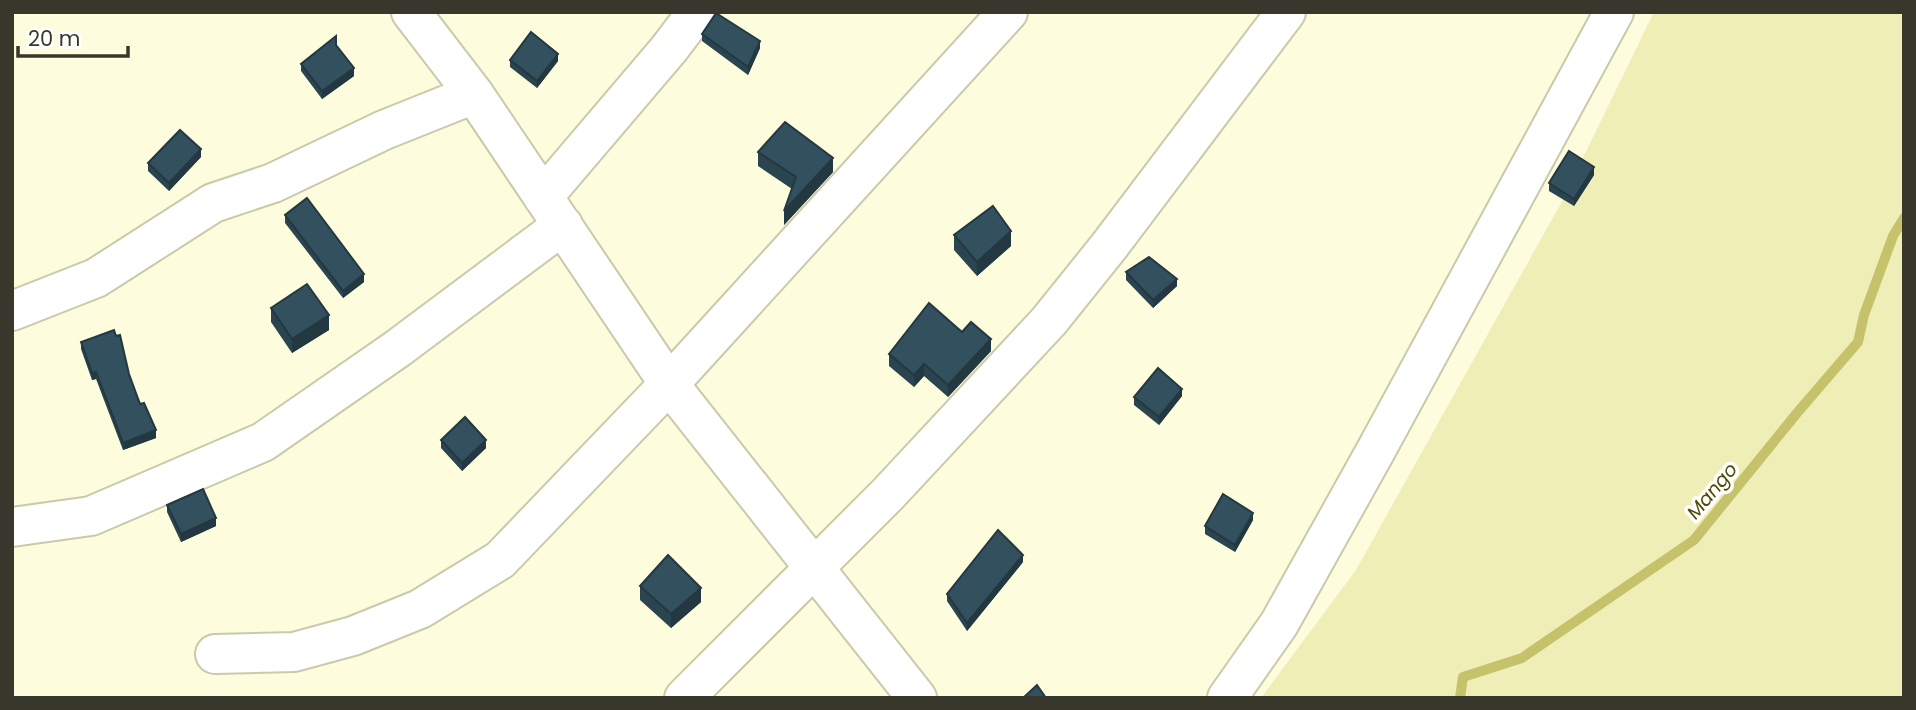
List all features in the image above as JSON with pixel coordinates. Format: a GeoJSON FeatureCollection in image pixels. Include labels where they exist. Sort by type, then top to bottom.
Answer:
{"type":"FeatureCollection","features":[{"type":"Feature","properties":{"kind":"street"},"geometry":{"type":"LineString","coordinates":[[12,527],[91,516],[263,442],[397,349],[553,211],[697,12]]}},
{"type":"Feature","properties":{"kind":"street"},"geometry":{"type":"LineString","coordinates":[[215,654],[294,652],[353,636],[420,609],[500,561],[668,384],[1008,12]]}},
{"type":"Feature","properties":{"kind":"street"},"geometry":{"type":"LineString","coordinates":[[684,698],[888,494],[1049,321],[1110,245],[1286,12]]}},
{"type":"Feature","properties":{"kind":"street"},"geometry":{"type":"LineString","coordinates":[[1227,698],[1279,624],[1614,12]]}},
{"type":"Feature","properties":{"kind":"street"},"geometry":{"type":"LineString","coordinates":[[419,16],[668,384],[918,698]]}},
{"type":"Feature","properties":{"kind":"street"},"geometry":{"type":"LineString","coordinates":[[12,311],[96,278],[213,203],[273,183],[384,130],[474,94]]}},
{"type":"Feature","properties":{"kind":"green space"},"geometry":{"type":"Polygon","coordinates":[[[1654,12],[1904,12],[1904,698],[1261,698],[1356,570],[1560,205],[1654,12]]]}},
{"type":"Feature","properties":{"kind":"building"},"geometry":{"type":"Polygon","coordinates":[[[716,13],[760,41],[748,67],[702,34],[716,13]]]}},
{"type":"Feature","properties":{"kind":"building"},"geometry":{"type":"Polygon","coordinates":[[[531,32],[558,54],[537,81],[510,60],[531,32]]]}},
{"type":"Feature","properties":{"kind":"building"},"geometry":{"type":"Polygon","coordinates":[[[336,36],[336,45],[354,68],[322,91],[301,64],[336,36]]]}},
{"type":"Feature","properties":{"kind":"building"},"geometry":{"type":"Polygon","coordinates":[[[785,122],[833,158],[784,211],[796,177],[758,152],[785,122]]]}},
{"type":"Feature","properties":{"kind":"building"},"geometry":{"type":"Polygon","coordinates":[[[180,130],[201,149],[169,183],[148,163],[180,130]]]}},
{"type":"Feature","properties":{"kind":"building"},"geometry":{"type":"Polygon","coordinates":[[[1569,151],[1594,167],[1574,199],[1549,183],[1569,151]]]}},
{"type":"Feature","properties":{"kind":"building"},"geometry":{"type":"Polygon","coordinates":[[[307,198],[364,274],[343,291],[285,215],[307,198]]]}},
{"type":"Feature","properties":{"kind":"building"},"geometry":{"type":"Polygon","coordinates":[[[993,206],[1011,231],[977,262],[954,235],[993,206]]]}},
{"type":"Feature","properties":{"kind":"building"},"geometry":{"type":"Polygon","coordinates":[[[1149,257],[1177,279],[1153,300],[1126,272],[1149,257]]]}},
{"type":"Feature","properties":{"kind":"building"},"geometry":{"type":"Polygon","coordinates":[[[307,284],[329,315],[292,339],[271,308],[307,284]]]}},
{"type":"Feature","properties":{"kind":"building"},"geometry":{"type":"Polygon","coordinates":[[[929,303],[962,332],[971,322],[991,339],[948,385],[924,364],[914,375],[889,354],[929,303]]]}},
{"type":"Feature","properties":{"kind":"building"},"geometry":{"type":"Polygon","coordinates":[[[114,330],[116,336],[120,335],[129,374],[140,404],[144,403],[156,430],[123,443],[96,372],[92,373],[81,342],[114,330]]]}},
{"type":"Feature","properties":{"kind":"building"},"geometry":{"type":"Polygon","coordinates":[[[1158,368],[1182,389],[1159,417],[1134,397],[1158,368]]]}},
{"type":"Feature","properties":{"kind":"building"},"geometry":{"type":"Polygon","coordinates":[[[465,417],[486,440],[462,463],[441,440],[465,417]]]}},
{"type":"Feature","properties":{"kind":"building"},"geometry":{"type":"Polygon","coordinates":[[[203,489],[216,518],[181,534],[167,505],[203,489]]]}},
{"type":"Feature","properties":{"kind":"building"},"geometry":{"type":"Polygon","coordinates":[[[1223,494],[1253,513],[1235,545],[1205,526],[1223,494]]]}},
{"type":"Feature","properties":{"kind":"building"},"geometry":{"type":"Polygon","coordinates":[[[998,530],[1023,555],[967,623],[947,594],[998,530]]]}},
{"type":"Feature","properties":{"kind":"building"},"geometry":{"type":"Polygon","coordinates":[[[668,555],[701,588],[671,614],[640,586],[668,555]]]}},
{"type":"Feature","properties":{"kind":"building"},"geometry":{"type":"Polygon","coordinates":[[[1037,685],[1046,698],[1023,698],[1037,685]]]}},
{"type":"Feature","properties":{"kind":"waterway","name":"Mango"},"geometry":{"type":"LineString","coordinates":[[1460,698],[1463,677],[1522,658],[1694,540],[1858,342],[1864,315],[1893,236],[1904,218]]}}]}
